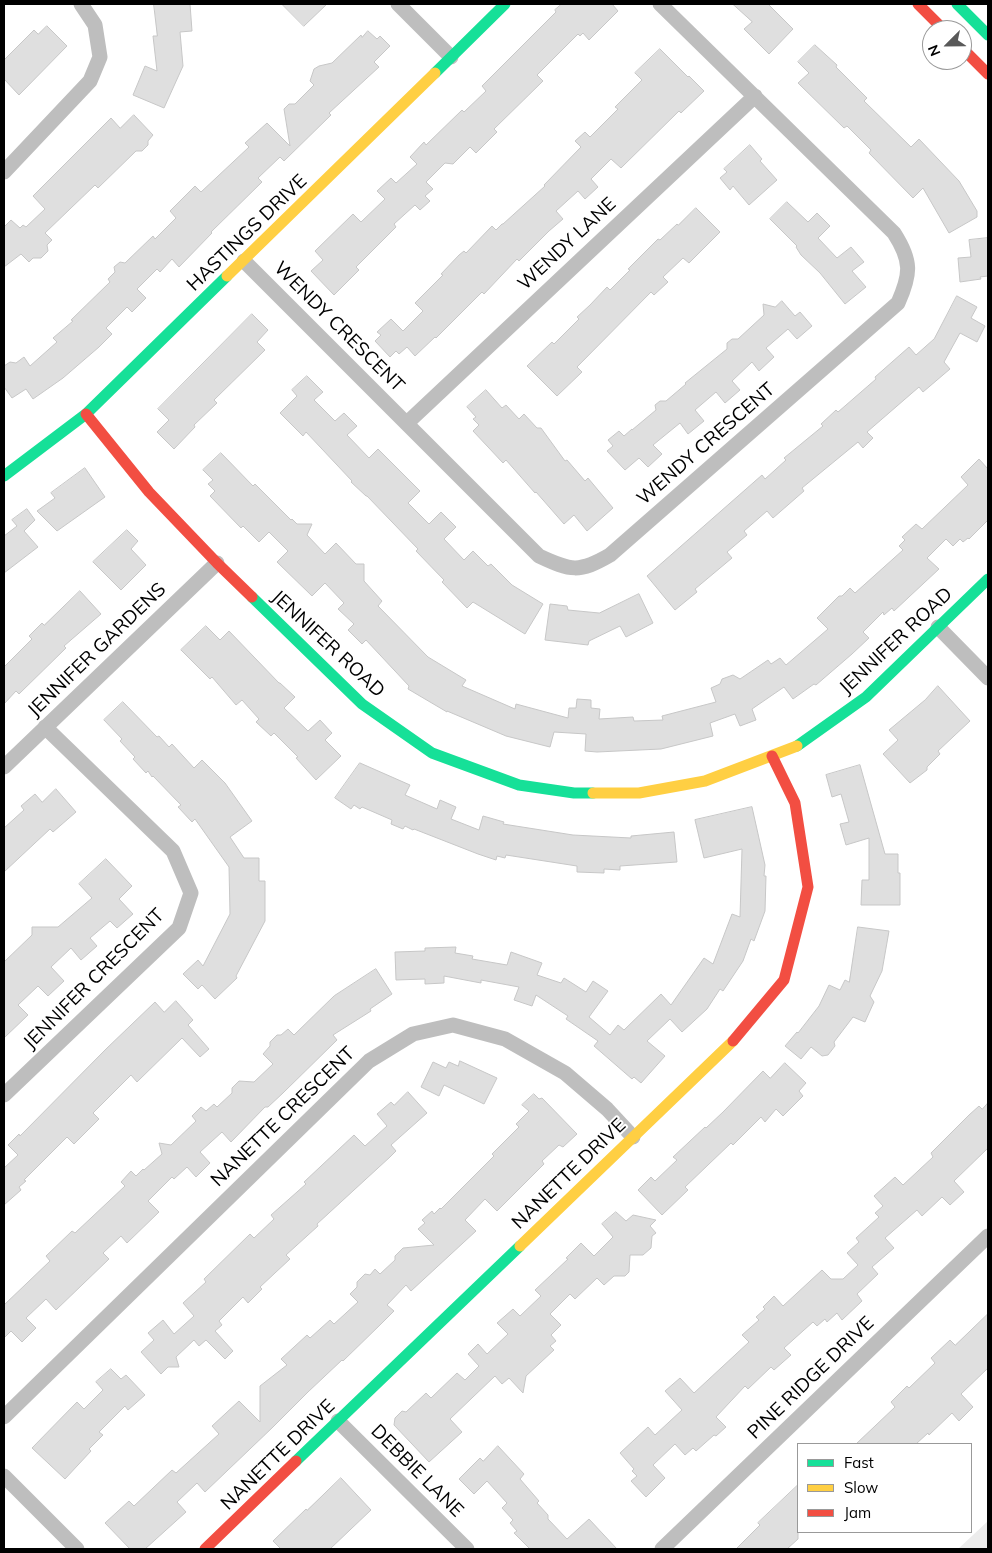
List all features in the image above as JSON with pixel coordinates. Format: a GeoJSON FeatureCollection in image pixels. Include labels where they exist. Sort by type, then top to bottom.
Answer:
{"type":"FeatureCollection","features":[{"type":"Feature","properties":{"kind":"street"},"geometry":{"type":"LineString","coordinates":[[4,172],[90,81],[100,57],[95,25],[81,4]]}},
{"type":"Feature","properties":{"kind":"street"},"geometry":{"type":"LineString","coordinates":[[398,4],[451,57]]}},
{"type":"Feature","properties":{"kind":"street","name":"HASTINGS DRIVE"},"geometry":{"type":"LineString","coordinates":[[4,476],[86,414],[505,4]]}},
{"type":"Feature","properties":{"kind":"street","name":"WENDY CRESCENT"},"geometry":{"type":"LineString","coordinates":[[244,260],[539,556],[560,566],[583,568],[610,555],[898,303],[907,282],[908,266],[903,246],[894,233],[660,4]]}},
{"type":"Feature","properties":{"kind":"street"},"geometry":{"type":"LineString","coordinates":[[918,4],[934,20]]}},
{"type":"Feature","properties":{"kind":"street"},"geometry":{"type":"LineString","coordinates":[[956,4],[988,35]]}},
{"type":"Feature","properties":{"kind":"street"},"geometry":{"type":"LineString","coordinates":[[972,58],[988,74]]}},
{"type":"Feature","properties":{"kind":"street","name":"WENDY LANE"},"geometry":{"type":"LineString","coordinates":[[407,422],[754,96]]}},
{"type":"Feature","properties":{"kind":"street","name":"JENNIFER ROAD"},"geometry":{"type":"LineString","coordinates":[[86,414],[148,492],[217,563],[362,704],[432,753],[519,785],[574,793],[639,793],[705,781],[794,748],[866,697],[988,578]]}},
{"type":"Feature","properties":{"kind":"street","name":"JENNIFER GARDENS"},"geometry":{"type":"LineString","coordinates":[[4,767],[217,563]]}},
{"type":"Feature","properties":{"kind":"street"},"geometry":{"type":"LineString","coordinates":[[938,627],[988,678]]}},
{"type":"Feature","properties":{"kind":"street","name":"JENNIFER CRESCENT"},"geometry":{"type":"LineString","coordinates":[[4,1095],[180,928],[191,893],[173,851],[45,727]]}},
{"type":"Feature","properties":{"kind":"street","name":"NANETTE DRIVE"},"geometry":{"type":"LineString","coordinates":[[205,1549],[736,1038],[784,980],[808,887],[795,803],[772,756]]}},
{"type":"Feature","properties":{"kind":"street","name":"NANETTE CRESCENT"},"geometry":{"type":"LineString","coordinates":[[4,1417],[369,1061],[413,1034],[453,1025],[505,1039],[565,1073],[607,1109],[633,1137]]}},
{"type":"Feature","properties":{"kind":"street","name":"PINE RIDGE DRIVE"},"geometry":{"type":"LineString","coordinates":[[662,1549],[988,1236]]}},
{"type":"Feature","properties":{"kind":"street","name":"DEBBIE LANE"},"geometry":{"type":"LineString","coordinates":[[338,1421],[467,1549]]}},
{"type":"Feature","properties":{"kind":"street"},"geometry":{"type":"LineString","coordinates":[[4,1476],[77,1549]]}},
{"type":"Feature","properties":{"kind":"shaded area"},"geometry":{"type":"Polygon","coordinates":[[[988,1521],[988,1549],[958,1549],[988,1521]]]}},
{"type":"Feature","properties":{"kind":"building"},"geometry":{"type":"Polygon","coordinates":[[[154,4],[190,4],[192,31],[180,32],[183,66],[164,108],[133,95],[145,66],[157,71],[153,36],[157,36],[154,4]]]}},
{"type":"Feature","properties":{"kind":"building"},"geometry":{"type":"Polygon","coordinates":[[[282,4],[327,4],[304,26],[282,4]]]}},
{"type":"Feature","properties":{"kind":"building"},"geometry":{"type":"Polygon","coordinates":[[[562,4],[612,4],[618,11],[589,40],[583,33],[580,36],[578,34],[537,75],[543,81],[494,129],[497,132],[476,153],[470,147],[453,164],[445,163],[426,182],[433,189],[425,196],[430,201],[420,210],[415,205],[394,224],[396,227],[356,267],[359,270],[334,295],[311,271],[323,260],[315,251],[353,214],[361,222],[385,199],[377,191],[391,178],[396,183],[417,164],[410,157],[424,142],[426,145],[462,110],[464,112],[486,91],[482,86],[562,4]]]}},
{"type":"Feature","properties":{"kind":"building"},"geometry":{"type":"Polygon","coordinates":[[[733,4],[768,4],[793,29],[769,54],[744,29],[752,22],[733,4]]]}},
{"type":"Feature","properties":{"kind":"building"},"geometry":{"type":"Polygon","coordinates":[[[47,26],[67,46],[19,95],[4,79],[4,60],[34,30],[38,34],[47,26]]]}},
{"type":"Feature","properties":{"kind":"building"},"geometry":{"type":"Polygon","coordinates":[[[368,31],[377,39],[380,36],[390,46],[374,62],[379,67],[329,113],[331,115],[284,161],[280,157],[258,178],[262,182],[211,232],[179,267],[172,259],[160,272],[157,269],[137,289],[146,298],[132,312],[127,307],[106,328],[112,334],[99,347],[63,378],[33,399],[26,389],[12,398],[4,387],[4,366],[10,362],[16,363],[24,357],[30,366],[57,342],[53,338],[73,321],[71,320],[110,282],[108,279],[115,272],[114,267],[120,262],[125,263],[153,236],[155,239],[176,218],[170,211],[195,186],[201,192],[249,147],[245,143],[267,123],[290,146],[284,109],[289,104],[295,104],[314,85],[310,81],[314,69],[332,63],[361,35],[362,37],[368,31]]]}},
{"type":"Feature","properties":{"kind":"building"},"geometry":{"type":"Polygon","coordinates":[[[815,45],[837,65],[836,67],[867,98],[864,101],[911,147],[919,139],[959,181],[977,211],[977,217],[949,233],[923,188],[913,198],[869,153],[871,150],[847,126],[844,128],[798,83],[809,73],[798,62],[815,45]]]}},
{"type":"Feature","properties":{"kind":"building"},"geometry":{"type":"Polygon","coordinates":[[[660,49],[704,91],[681,113],[679,111],[621,168],[611,159],[591,179],[598,187],[585,199],[578,191],[556,211],[563,219],[519,261],[517,259],[484,294],[482,292],[415,356],[407,347],[399,354],[396,351],[390,357],[375,341],[381,335],[377,332],[391,319],[403,331],[423,311],[415,303],[443,275],[441,274],[459,255],[464,251],[466,253],[492,226],[496,230],[545,186],[581,147],[575,141],[585,132],[590,137],[618,109],[615,107],[642,80],[635,73],[660,49]]]}},
{"type":"Feature","properties":{"kind":"building"},"geometry":{"type":"Polygon","coordinates":[[[134,115],[153,135],[148,141],[148,145],[142,151],[136,151],[98,188],[95,185],[45,233],[52,240],[47,245],[48,251],[41,258],[33,258],[29,262],[21,254],[4,267],[4,227],[11,220],[20,228],[23,225],[26,227],[45,209],[33,196],[111,118],[120,128],[134,115]]]}},
{"type":"Feature","properties":{"kind":"building"},"geometry":{"type":"Polygon","coordinates":[[[750,145],[762,159],[760,161],[777,180],[749,205],[733,186],[730,190],[720,178],[727,172],[724,169],[750,145]]]}},
{"type":"Feature","properties":{"kind":"building"},"geometry":{"type":"Polygon","coordinates":[[[787,202],[808,222],[817,213],[830,226],[818,238],[837,258],[851,247],[864,262],[852,271],[866,287],[845,304],[820,273],[801,255],[797,246],[770,219],[787,202]]]}},
{"type":"Feature","properties":{"kind":"building"},"geometry":{"type":"Polygon","coordinates":[[[696,208],[720,232],[689,263],[683,258],[663,277],[668,282],[654,295],[651,292],[577,367],[582,372],[557,396],[527,366],[552,342],[554,344],[579,319],[577,317],[607,287],[610,290],[658,239],[660,240],[696,208]]]}},
{"type":"Feature","properties":{"kind":"building"},"geometry":{"type":"Polygon","coordinates":[[[988,238],[988,276],[960,282],[958,258],[971,257],[969,240],[988,238]]]}},
{"type":"Feature","properties":{"kind":"building"},"geometry":{"type":"Polygon","coordinates":[[[957,296],[977,307],[971,318],[985,326],[977,342],[960,333],[944,362],[950,369],[923,392],[919,387],[867,432],[873,438],[863,448],[858,442],[802,488],[804,491],[773,518],[767,511],[744,531],[747,535],[727,552],[732,558],[695,589],[697,592],[675,610],[647,576],[762,475],[765,479],[786,460],[784,458],[823,426],[821,424],[836,410],[838,412],[909,347],[916,355],[934,339],[957,296]]]}},
{"type":"Feature","properties":{"kind":"building"},"geometry":{"type":"Polygon","coordinates":[[[782,301],[795,316],[800,312],[812,326],[797,339],[788,329],[766,348],[774,357],[759,371],[752,362],[732,381],[740,390],[725,403],[716,392],[695,410],[704,421],[688,434],[680,423],[653,445],[662,454],[648,467],[639,458],[625,470],[607,451],[613,446],[608,440],[619,431],[624,436],[632,430],[656,410],[655,405],[660,401],[666,401],[727,349],[727,343],[732,339],[738,339],[764,315],[763,304],[775,307],[782,301]]]}},
{"type":"Feature","properties":{"kind":"building"},"geometry":{"type":"Polygon","coordinates":[[[252,314],[268,330],[257,342],[265,350],[214,400],[217,403],[194,425],[195,427],[174,449],[157,432],[169,420],[158,409],[252,314]]]}},
{"type":"Feature","properties":{"kind":"building"},"geometry":{"type":"Polygon","coordinates":[[[307,376],[323,392],[314,400],[335,421],[344,413],[357,426],[347,435],[369,458],[378,449],[420,491],[408,503],[429,524],[441,512],[456,527],[444,539],[464,560],[473,551],[488,566],[491,564],[512,585],[543,604],[525,634],[473,602],[467,608],[442,582],[444,580],[416,551],[418,549],[351,482],[306,432],[303,436],[280,413],[297,396],[292,390],[307,376]]]}},
{"type":"Feature","properties":{"kind":"building"},"geometry":{"type":"Polygon","coordinates":[[[486,390],[502,408],[506,405],[519,419],[524,414],[537,428],[541,428],[565,461],[567,460],[585,481],[588,478],[613,508],[587,531],[574,515],[564,524],[506,460],[503,463],[473,431],[479,425],[473,419],[476,417],[467,407],[486,390]]]}},
{"type":"Feature","properties":{"kind":"building"},"geometry":{"type":"Polygon","coordinates":[[[221,453],[253,486],[255,484],[291,520],[297,524],[312,524],[307,535],[325,554],[336,543],[356,564],[364,564],[364,581],[382,601],[378,606],[428,657],[466,680],[462,686],[515,709],[516,704],[568,718],[569,708],[576,708],[577,699],[591,700],[591,708],[600,709],[599,719],[633,717],[634,721],[663,720],[662,716],[716,702],[711,688],[720,684],[722,679],[733,675],[740,679],[768,660],[771,664],[780,658],[786,665],[828,629],[817,618],[839,596],[842,596],[850,588],[855,593],[903,550],[899,546],[905,540],[902,537],[916,524],[922,529],[968,485],[961,477],[979,459],[988,469],[988,520],[969,539],[963,542],[960,539],[953,546],[946,539],[927,558],[939,569],[894,611],[892,608],[884,615],[883,612],[863,632],[869,638],[852,654],[816,685],[814,684],[793,699],[784,687],[752,709],[756,720],[740,726],[735,714],[710,723],[713,736],[661,749],[585,751],[586,734],[554,732],[550,747],[506,736],[447,712],[408,689],[409,686],[366,640],[362,644],[348,630],[354,624],[338,609],[344,603],[325,583],[312,596],[277,562],[288,551],[269,532],[259,542],[243,526],[241,528],[210,496],[215,491],[208,484],[213,480],[203,470],[221,453]]]}},
{"type":"Feature","properties":{"kind":"building"},"geometry":{"type":"Polygon","coordinates":[[[85,468],[105,497],[57,531],[37,511],[55,498],[51,493],[85,468]]]}},
{"type":"Feature","properties":{"kind":"building"},"geometry":{"type":"Polygon","coordinates":[[[27,509],[35,520],[24,531],[38,547],[4,573],[4,536],[17,526],[12,520],[27,509]]]}},
{"type":"Feature","properties":{"kind":"building"},"geometry":{"type":"Polygon","coordinates":[[[127,530],[138,541],[131,549],[146,565],[121,590],[93,562],[127,530]]]}},
{"type":"Feature","properties":{"kind":"building"},"geometry":{"type":"Polygon","coordinates":[[[80,591],[101,614],[64,646],[66,648],[19,694],[16,691],[4,704],[4,667],[32,639],[29,636],[42,623],[44,625],[80,591]]]}},
{"type":"Feature","properties":{"kind":"building"},"geometry":{"type":"Polygon","coordinates":[[[639,594],[653,623],[626,637],[620,626],[589,641],[588,645],[545,640],[550,604],[567,606],[568,610],[599,613],[639,594]]]}},
{"type":"Feature","properties":{"kind":"building"},"geometry":{"type":"Polygon","coordinates":[[[206,626],[220,640],[229,631],[295,697],[284,708],[308,731],[320,720],[332,733],[325,740],[341,756],[316,780],[296,758],[298,757],[274,733],[271,736],[256,722],[259,719],[242,700],[236,705],[212,677],[210,679],[181,650],[206,626]]]}},
{"type":"Feature","properties":{"kind":"building"},"geometry":{"type":"Polygon","coordinates":[[[938,686],[970,721],[938,751],[940,754],[927,767],[927,770],[910,783],[883,754],[898,740],[889,730],[925,700],[938,686]]]}},
{"type":"Feature","properties":{"kind":"building"},"geometry":{"type":"Polygon","coordinates":[[[123,702],[157,737],[159,736],[169,747],[172,744],[194,768],[202,760],[225,783],[252,821],[230,837],[244,858],[259,858],[259,881],[265,881],[265,921],[236,976],[237,978],[215,999],[202,985],[198,989],[183,974],[198,960],[203,966],[230,914],[229,867],[195,819],[192,822],[178,807],[181,805],[148,771],[146,773],[133,759],[135,757],[120,741],[122,739],[104,720],[123,702]]]}},
{"type":"Feature","properties":{"kind":"building"},"geometry":{"type":"Polygon","coordinates":[[[360,763],[410,785],[405,795],[437,809],[440,800],[456,807],[451,819],[479,830],[483,816],[504,822],[503,824],[573,835],[631,838],[631,836],[674,832],[677,862],[620,866],[620,870],[604,869],[604,873],[577,872],[577,866],[506,855],[505,858],[497,856],[496,860],[405,826],[403,829],[391,824],[392,820],[362,807],[360,809],[354,805],[351,809],[335,798],[360,763]]]}},
{"type":"Feature","properties":{"kind":"building"},"geometry":{"type":"Polygon","coordinates":[[[860,765],[885,854],[898,854],[900,905],[861,905],[862,880],[869,880],[869,838],[846,845],[840,824],[849,822],[841,794],[832,797],[826,775],[860,765]]]}},
{"type":"Feature","properties":{"kind":"building"},"geometry":{"type":"Polygon","coordinates":[[[56,789],[76,812],[53,832],[50,829],[4,872],[4,828],[24,810],[21,806],[35,794],[42,802],[56,789]]]}},
{"type":"Feature","properties":{"kind":"building"},"geometry":{"type":"Polygon","coordinates":[[[752,807],[765,865],[764,876],[766,876],[765,911],[754,941],[751,939],[743,961],[723,991],[720,989],[707,1009],[682,1032],[670,1019],[647,1041],[665,1056],[641,1083],[634,1077],[632,1079],[594,1046],[598,1041],[566,1019],[568,1016],[536,995],[532,1006],[514,1000],[519,987],[481,980],[481,983],[444,976],[444,983],[425,984],[425,979],[396,980],[395,952],[425,951],[425,948],[456,947],[455,953],[473,956],[472,959],[507,965],[511,952],[542,963],[537,975],[561,983],[564,978],[586,992],[593,981],[608,991],[589,1017],[610,1035],[618,1025],[624,1030],[661,994],[671,1005],[704,958],[713,964],[732,914],[740,917],[742,849],[704,858],[695,820],[752,807]]]}},
{"type":"Feature","properties":{"kind":"building"},"geometry":{"type":"Polygon","coordinates":[[[106,859],[132,886],[119,899],[133,914],[117,928],[110,921],[90,938],[97,946],[81,960],[71,948],[51,967],[64,981],[48,996],[38,986],[18,1005],[28,1015],[4,1038],[4,962],[32,935],[32,927],[58,927],[92,898],[79,884],[106,859]]]}},
{"type":"Feature","properties":{"kind":"building"},"geometry":{"type":"Polygon","coordinates":[[[858,927],[889,931],[882,971],[870,996],[874,1002],[865,1022],[853,1017],[834,1042],[835,1046],[828,1055],[822,1056],[811,1047],[801,1059],[785,1046],[819,1006],[829,985],[840,990],[845,980],[849,982],[858,927]]]}},
{"type":"Feature","properties":{"kind":"building"},"geometry":{"type":"Polygon","coordinates":[[[376,969],[392,994],[370,1009],[371,1011],[333,1035],[337,1040],[268,1107],[265,1107],[231,1142],[222,1132],[200,1152],[210,1163],[196,1177],[187,1167],[174,1179],[172,1177],[148,1201],[159,1212],[127,1243],[121,1236],[103,1253],[109,1259],[56,1310],[46,1299],[26,1318],[36,1328],[22,1342],[11,1331],[4,1338],[4,1305],[50,1261],[46,1256],[72,1231],[75,1233],[125,1186],[121,1182],[131,1171],[136,1176],[162,1154],[159,1143],[171,1145],[196,1121],[192,1116],[201,1107],[206,1111],[214,1104],[217,1107],[232,1093],[232,1088],[239,1081],[254,1082],[273,1064],[263,1054],[277,1035],[281,1035],[288,1029],[294,1035],[334,996],[376,969]]]}},
{"type":"Feature","properties":{"kind":"building"},"geometry":{"type":"Polygon","coordinates":[[[176,1001],[193,1020],[188,1025],[209,1049],[200,1057],[182,1038],[137,1082],[131,1075],[93,1113],[99,1119],[74,1144],[67,1137],[24,1180],[26,1181],[19,1187],[21,1190],[4,1205],[4,1168],[18,1155],[8,1145],[19,1134],[20,1136],[155,1002],[164,1012],[176,1001]]]}},
{"type":"Feature","properties":{"kind":"building"},"geometry":{"type":"Polygon","coordinates":[[[460,1061],[497,1078],[484,1104],[444,1085],[439,1096],[421,1087],[433,1062],[446,1068],[449,1062],[458,1066],[460,1061]]]}},
{"type":"Feature","properties":{"kind":"building"},"geometry":{"type":"Polygon","coordinates":[[[785,1063],[806,1083],[799,1091],[803,1096],[783,1116],[776,1109],[765,1122],[761,1117],[733,1145],[731,1143],[685,1187],[688,1190],[662,1215],[638,1190],[651,1177],[655,1181],[677,1160],[673,1157],[723,1112],[763,1071],[770,1078],[785,1063]]]}},
{"type":"Feature","properties":{"kind":"building"},"geometry":{"type":"Polygon","coordinates":[[[408,1092],[427,1113],[391,1145],[396,1151],[286,1255],[290,1259],[260,1287],[262,1289],[248,1303],[243,1297],[219,1321],[222,1325],[215,1331],[233,1351],[225,1359],[206,1340],[199,1346],[194,1340],[176,1357],[179,1367],[168,1367],[161,1374],[141,1352],[154,1340],[148,1333],[163,1320],[174,1334],[194,1316],[183,1303],[206,1282],[204,1279],[250,1234],[254,1238],[274,1219],[271,1215],[306,1184],[304,1182],[354,1135],[365,1146],[387,1126],[377,1114],[391,1102],[394,1105],[408,1092]]]}},
{"type":"Feature","properties":{"kind":"building"},"geometry":{"type":"Polygon","coordinates":[[[534,1094],[539,1099],[542,1098],[577,1134],[563,1147],[559,1145],[542,1161],[544,1164],[497,1211],[485,1199],[465,1220],[476,1231],[411,1291],[406,1285],[387,1305],[394,1311],[205,1492],[197,1483],[177,1502],[186,1512],[145,1549],[130,1549],[105,1523],[129,1501],[134,1506],[172,1470],[176,1473],[219,1434],[212,1426],[239,1401],[260,1422],[260,1386],[287,1365],[281,1359],[307,1335],[310,1338],[330,1320],[334,1324],[358,1302],[350,1294],[357,1287],[357,1282],[365,1274],[370,1275],[375,1269],[380,1274],[395,1260],[395,1256],[403,1248],[434,1245],[418,1229],[425,1223],[422,1220],[432,1211],[434,1214],[441,1209],[494,1156],[492,1154],[519,1127],[516,1124],[529,1111],[522,1105],[534,1094]]]}},
{"type":"Feature","properties":{"kind":"building"},"geometry":{"type":"Polygon","coordinates":[[[988,1103],[988,1148],[954,1181],[964,1192],[950,1205],[942,1197],[922,1216],[917,1210],[885,1238],[894,1248],[872,1267],[878,1274],[857,1294],[862,1301],[842,1320],[837,1313],[827,1322],[825,1319],[817,1326],[813,1322],[784,1348],[791,1355],[774,1370],[771,1367],[748,1389],[745,1386],[716,1417],[726,1427],[716,1436],[714,1435],[696,1451],[693,1448],[685,1455],[675,1444],[653,1465],[665,1478],[646,1497],[631,1481],[637,1476],[632,1471],[634,1469],[620,1453],[648,1427],[655,1435],[682,1410],[665,1391],[680,1378],[694,1393],[749,1342],[742,1335],[759,1320],[756,1317],[765,1309],[763,1307],[774,1296],[783,1306],[822,1270],[831,1279],[843,1279],[858,1265],[847,1253],[859,1242],[856,1238],[879,1217],[875,1213],[883,1206],[874,1196],[895,1177],[903,1185],[933,1157],[931,1153],[969,1115],[979,1106],[982,1109],[988,1103]]]}},
{"type":"Feature","properties":{"kind":"building"},"geometry":{"type":"Polygon","coordinates":[[[616,1212],[626,1221],[633,1215],[656,1220],[650,1226],[656,1233],[652,1236],[651,1248],[643,1255],[630,1255],[629,1272],[625,1276],[614,1276],[604,1285],[597,1278],[575,1299],[570,1294],[550,1314],[561,1325],[551,1335],[556,1341],[550,1346],[554,1350],[526,1376],[523,1393],[509,1378],[502,1384],[495,1376],[450,1419],[462,1432],[429,1462],[394,1425],[395,1418],[402,1411],[406,1412],[426,1393],[431,1398],[457,1373],[465,1380],[479,1366],[468,1354],[478,1344],[487,1354],[508,1334],[497,1323],[513,1309],[520,1316],[541,1296],[535,1290],[568,1259],[566,1258],[581,1243],[594,1256],[613,1237],[602,1224],[616,1212]]]}},
{"type":"Feature","properties":{"kind":"building"},"geometry":{"type":"Polygon","coordinates":[[[988,1314],[988,1368],[961,1394],[973,1407],[959,1421],[952,1413],[929,1435],[928,1433],[917,1443],[857,1443],[895,1407],[891,1402],[935,1363],[931,1358],[950,1340],[955,1345],[988,1314]]]}},
{"type":"Feature","properties":{"kind":"building"},"geometry":{"type":"Polygon","coordinates":[[[111,1369],[121,1379],[126,1375],[145,1395],[128,1410],[125,1406],[99,1432],[103,1435],[65,1479],[32,1448],[77,1402],[84,1409],[103,1390],[96,1382],[111,1369]]]}},
{"type":"Feature","properties":{"kind":"building"},"geometry":{"type":"Polygon","coordinates":[[[498,1446],[524,1474],[520,1479],[539,1501],[537,1503],[548,1515],[548,1519],[567,1539],[589,1519],[617,1549],[530,1549],[514,1533],[517,1531],[510,1523],[513,1520],[502,1508],[507,1503],[487,1481],[474,1494],[459,1479],[480,1458],[483,1461],[498,1446]]]}},
{"type":"Feature","properties":{"kind":"building"},"geometry":{"type":"Polygon","coordinates":[[[341,1478],[371,1510],[330,1549],[281,1549],[273,1541],[341,1478]]]}},
{"type":"Feature","properties":{"kind":"building"},"geometry":{"type":"Polygon","coordinates":[[[797,1486],[798,1539],[787,1549],[736,1549],[760,1525],[758,1523],[797,1486]]]}},
{"type":"Feature","properties":{"kind":"traffic: fast"},"geometry":{"type":"LineString","coordinates":[[435,73],[505,4]]}},
{"type":"Feature","properties":{"kind":"traffic: fast"},"geometry":{"type":"LineString","coordinates":[[957,4],[988,35]]}},
{"type":"Feature","properties":{"kind":"traffic: fast"},"geometry":{"type":"LineString","coordinates":[[4,476],[86,414],[227,276]]}},
{"type":"Feature","properties":{"kind":"traffic: fast"},"geometry":{"type":"LineString","coordinates":[[797,746],[866,697],[988,579]]}},
{"type":"Feature","properties":{"kind":"traffic: fast"},"geometry":{"type":"LineString","coordinates":[[252,597],[362,704],[432,753],[519,785],[574,793],[593,793]]}},
{"type":"Feature","properties":{"kind":"traffic: fast"},"geometry":{"type":"LineString","coordinates":[[296,1461],[520,1246]]}},
{"type":"Feature","properties":{"kind":"traffic: slow"},"geometry":{"type":"LineString","coordinates":[[227,276],[435,73]]}},
{"type":"Feature","properties":{"kind":"traffic: slow"},"geometry":{"type":"LineString","coordinates":[[593,793],[639,793],[705,781],[797,746]]}},
{"type":"Feature","properties":{"kind":"traffic: slow"},"geometry":{"type":"LineString","coordinates":[[520,1246],[733,1041]]}},
{"type":"Feature","properties":{"kind":"traffic: jam"},"geometry":{"type":"LineString","coordinates":[[918,4],[934,20]]}},
{"type":"Feature","properties":{"kind":"traffic: jam"},"geometry":{"type":"LineString","coordinates":[[972,58],[988,74]]}},
{"type":"Feature","properties":{"kind":"traffic: jam"},"geometry":{"type":"LineString","coordinates":[[86,414],[149,492],[252,597]]}},
{"type":"Feature","properties":{"kind":"traffic: jam"},"geometry":{"type":"LineString","coordinates":[[733,1041],[784,980],[808,887],[795,803],[772,756]]}},
{"type":"Feature","properties":{"kind":"traffic: jam"},"geometry":{"type":"LineString","coordinates":[[205,1549],[296,1461]]}}]}
